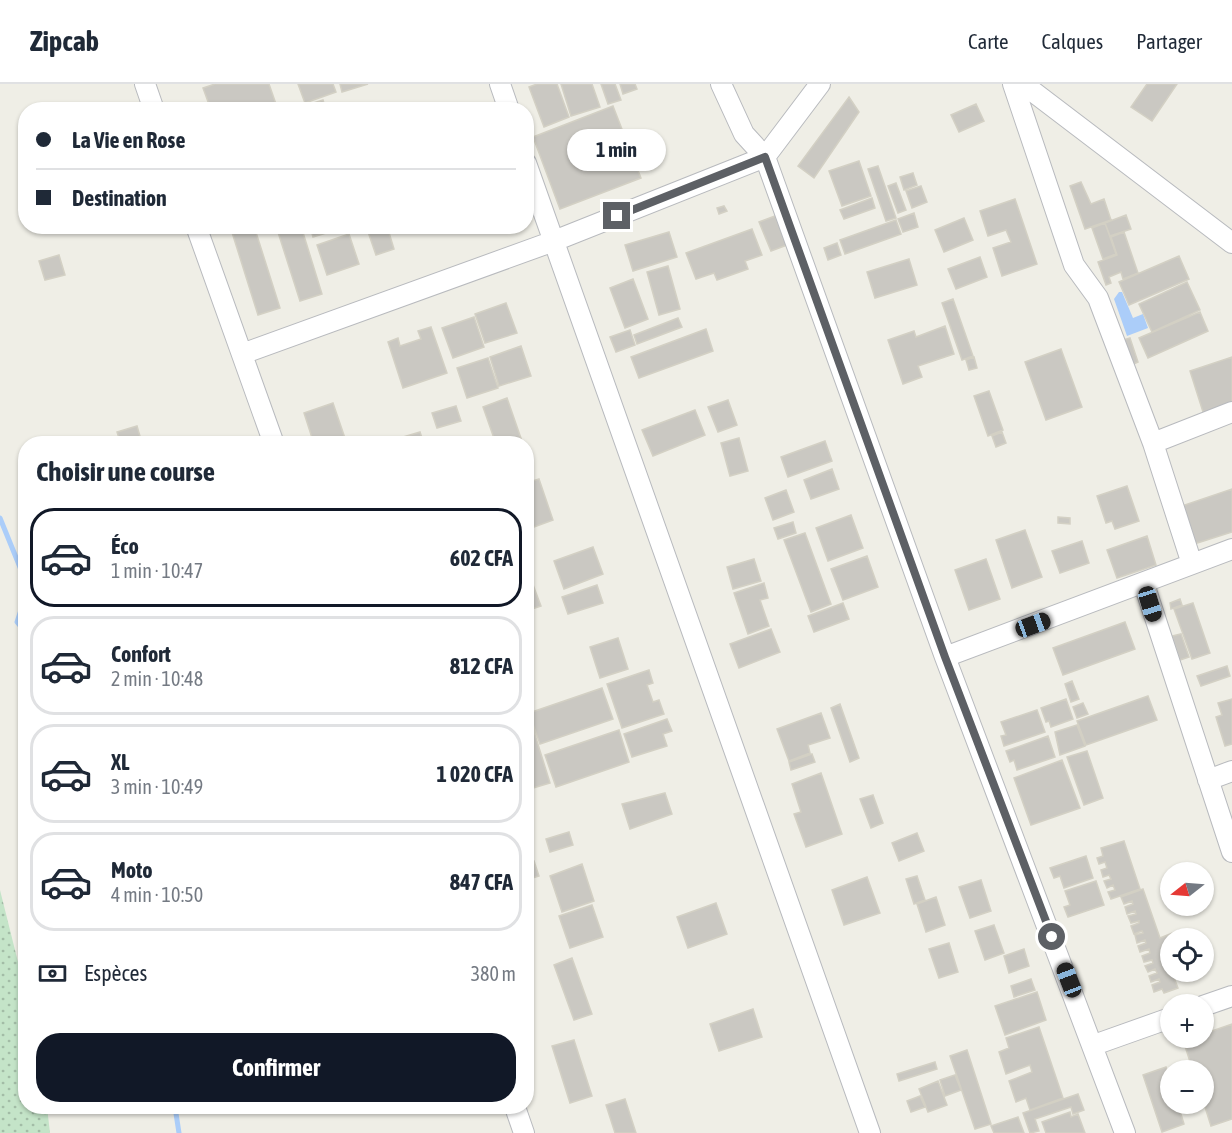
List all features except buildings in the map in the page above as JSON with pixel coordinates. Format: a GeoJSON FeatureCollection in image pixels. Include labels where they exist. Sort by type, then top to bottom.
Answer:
{"type":"FeatureCollection","features":[{"type":"Feature","properties":{"kind":"street"},"geometry":{"type":"LineString","coordinates":[[145,84],[151,102]]}},
{"type":"Feature","properties":{"kind":"street"},"geometry":{"type":"LineString","coordinates":[[500,84],[506,102]]}},
{"type":"Feature","properties":{"kind":"street"},"geometry":{"type":"LineString","coordinates":[[721,84],[744,134],[765,157],[945,657],[1094,1045],[1125,1133]]}},
{"type":"Feature","properties":{"kind":"street"},"geometry":{"type":"LineString","coordinates":[[242,354],[554,241],[765,157],[820,84]]}},
{"type":"Feature","properties":{"kind":"street"},"geometry":{"type":"LineString","coordinates":[[1013,84],[1074,265],[1098,298],[1154,443],[1192,564]]}},
{"type":"Feature","properties":{"kind":"street"},"geometry":{"type":"LineString","coordinates":[[1023,84],[1232,243]]}},
{"type":"Feature","properties":{"kind":"street"},"geometry":{"type":"LineString","coordinates":[[534,185],[870,1133]]}},
{"type":"Feature","properties":{"kind":"street"},"geometry":{"type":"LineString","coordinates":[[199,234],[271,436]]}},
{"type":"Feature","properties":{"kind":"street"},"geometry":{"type":"LineString","coordinates":[[1154,443],[1232,412]]}},
{"type":"Feature","properties":{"kind":"street"},"geometry":{"type":"LineString","coordinates":[[945,657],[1232,549]]}},
{"type":"Feature","properties":{"kind":"street"},"geometry":{"type":"LineString","coordinates":[[1144,584],[1232,852]]}},
{"type":"Feature","properties":{"kind":"street"},"geometry":{"type":"LineString","coordinates":[[1208,780],[1232,771]]}},
{"type":"Feature","properties":{"kind":"street"},"geometry":{"type":"LineString","coordinates":[[1214,1002],[1232,996]]}},
{"type":"Feature","properties":{"kind":"street"},"geometry":{"type":"LineString","coordinates":[[1094,1045],[1160,1022]]}},
{"type":"Feature","properties":{"kind":"street"},"geometry":{"type":"LineString","coordinates":[[517,1114],[524,1133]]}},
{"type":"Feature","properties":{"kind":"green space"},"geometry":{"type":"Polygon","coordinates":[[[0,890],[18,962],[18,1114],[48,1114],[50,1133],[0,1133],[0,890]]]}},
{"type":"Feature","properties":{"kind":"water"},"geometry":{"type":"Polygon","coordinates":[[[1119,292],[1122,292],[1133,318],[1143,314],[1148,328],[1127,336],[1114,299],[1119,292]]]}},
{"type":"Feature","properties":{"kind":"waterway"},"geometry":{"type":"LineString","coordinates":[[0,518],[18,562]]}},
{"type":"Feature","properties":{"kind":"waterway"},"geometry":{"type":"LineString","coordinates":[[18,619],[18,623]]}},
{"type":"Feature","properties":{"kind":"waterway"},"geometry":{"type":"LineString","coordinates":[[176,1114],[179,1133]]}},
{"type":"Feature","properties":{"kind":"route"},"geometry":{"type":"LineString","coordinates":[[617,216],[765,157],[945,657],[1052,937]]}}]}
